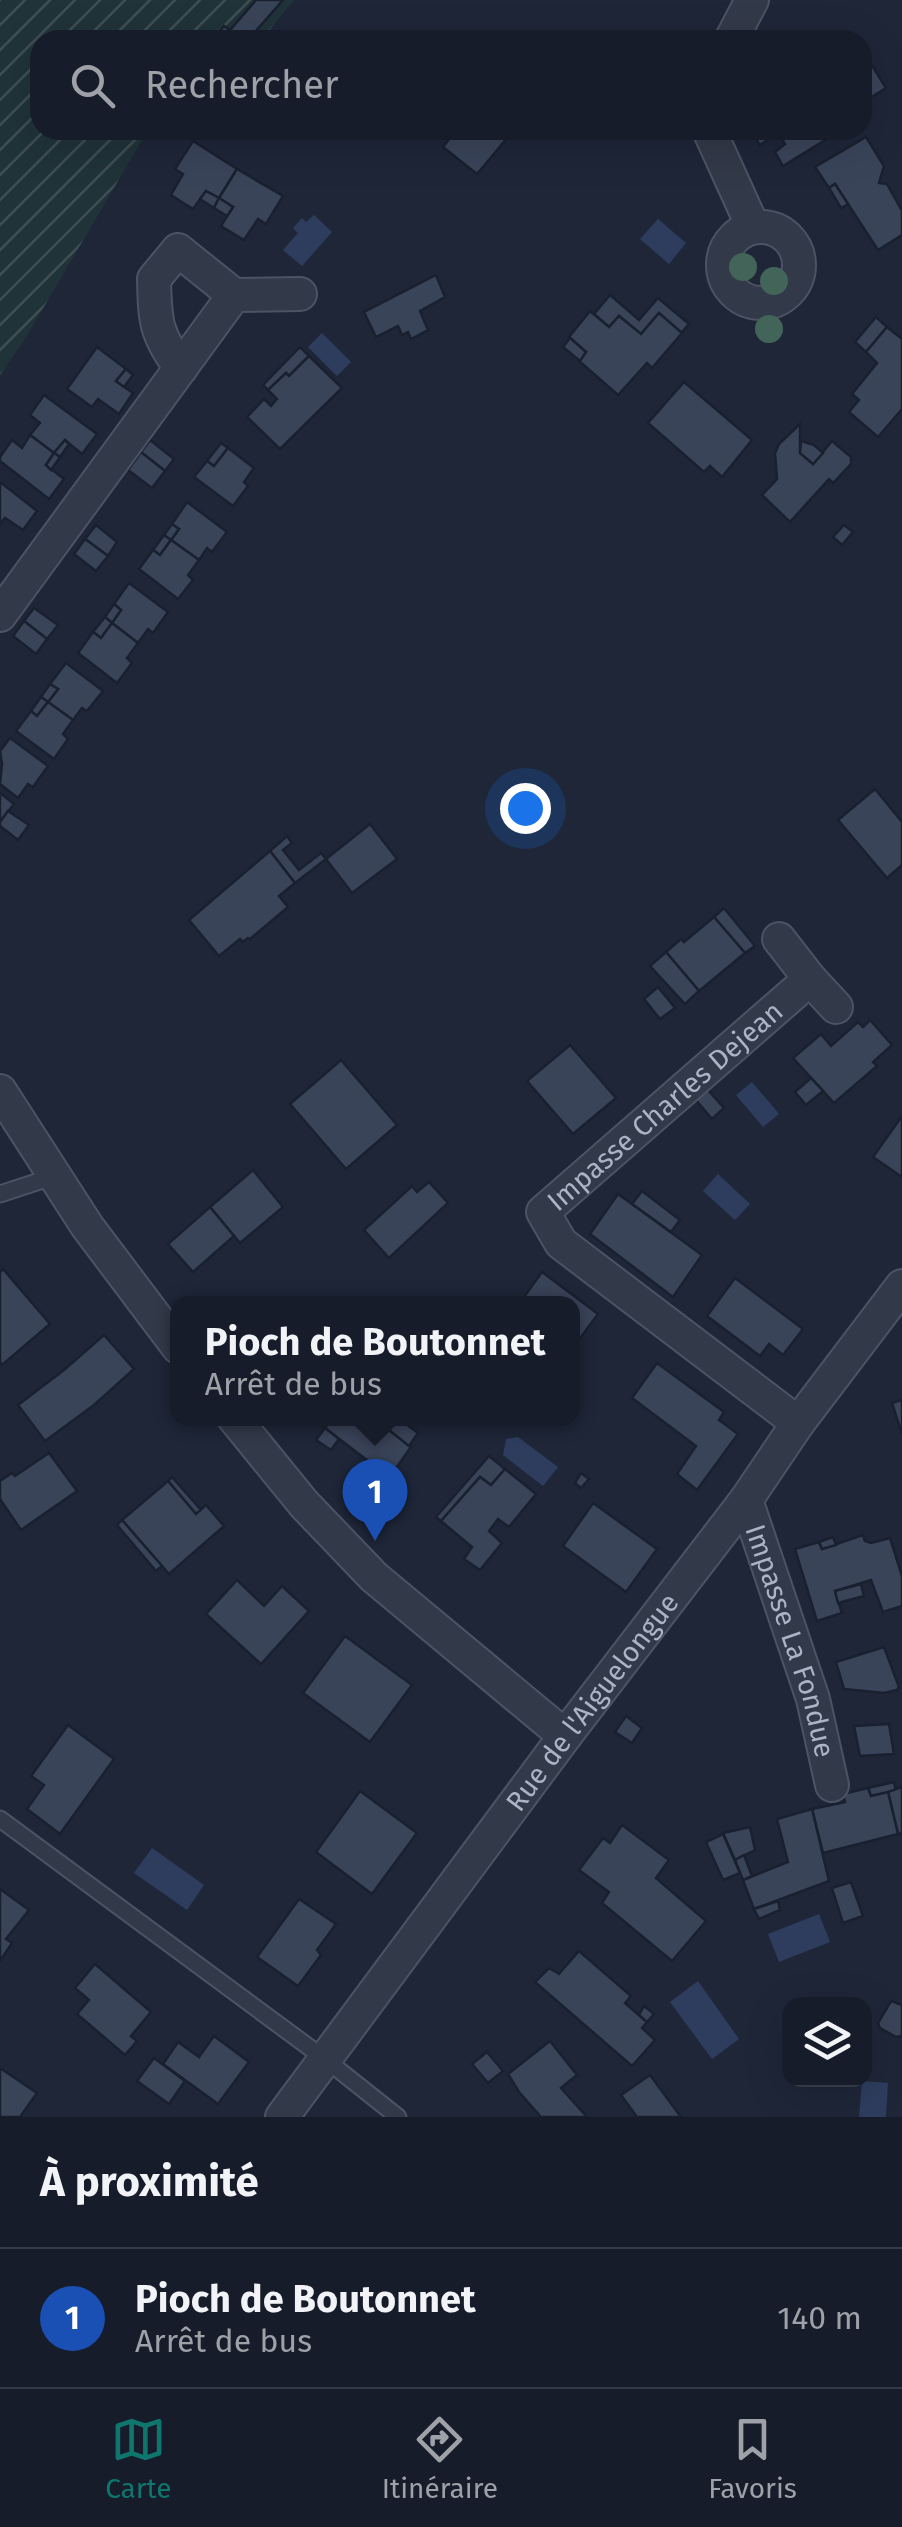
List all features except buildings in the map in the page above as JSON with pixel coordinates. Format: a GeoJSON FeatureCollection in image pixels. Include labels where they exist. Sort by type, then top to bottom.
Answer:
{"type":"FeatureCollection","features":[{"type":"Feature","properties":{"kind":"street"},"geometry":{"type":"LineString","coordinates":[[736,30],[752,0]]}},
{"type":"Feature","properties":{"kind":"street"},"geometry":{"type":"LineString","coordinates":[[714,140],[753,227]]}},
{"type":"Feature","properties":{"kind":"street"},"geometry":{"type":"LineString","coordinates":[[181,368],[162,344],[155,316],[154,279],[178,250],[234,295],[300,294]]}},
{"type":"Feature","properties":{"kind":"street"},"geometry":{"type":"LineString","coordinates":[[0,615],[234,295]]}},
{"type":"Feature","properties":{"kind":"street"},"geometry":{"type":"LineString","coordinates":[[779,938],[836,1008]]}},
{"type":"Feature","properties":{"kind":"street","name":"Impasse Charles Dejean"},"geometry":{"type":"LineString","coordinates":[[798,1423],[561,1243],[542,1212],[810,978]]}},
{"type":"Feature","properties":{"kind":"street"},"geometry":{"type":"LineString","coordinates":[[0,1091],[88,1226],[170,1335]]}},
{"type":"Feature","properties":{"kind":"street","name":"Rue de l'Aiguelongue"},"geometry":{"type":"LineString","coordinates":[[282,2117],[902,1286]]}},
{"type":"Feature","properties":{"kind":"street"},"geometry":{"type":"LineString","coordinates":[[241,1426],[304,1504],[374,1577],[565,1736]]}},
{"type":"Feature","properties":{"kind":"street","name":"Impasse La Fondue"},"geometry":{"type":"LineString","coordinates":[[746,1500],[813,1699],[832,1785]]}},
{"type":"Feature","properties":{"kind":"lane"},"geometry":{"type":"LineString","coordinates":[[0,1194],[55,1176]]}},
{"type":"Feature","properties":{"kind":"lane"},"geometry":{"type":"LineString","coordinates":[[0,1819],[398,2117]]}},
{"type":"Feature","properties":{"kind":"shaded area"},"geometry":{"type":"Polygon","coordinates":[[[0,0],[294,0],[269,30],[30,30],[30,140],[142,140],[0,375],[0,0]]]}},
{"type":"Feature","properties":{"kind":"water"},"geometry":{"type":"Polygon","coordinates":[[[314,215],[332,232],[302,266],[283,250],[298,233],[293,228],[302,218],[306,222],[314,215]]]}},
{"type":"Feature","properties":{"kind":"water"},"geometry":{"type":"Polygon","coordinates":[[[658,219],[686,243],[669,264],[640,239],[658,219]]]}},
{"type":"Feature","properties":{"kind":"water"},"geometry":{"type":"Polygon","coordinates":[[[322,333],[351,362],[337,376],[308,347],[322,333]]]}},
{"type":"Feature","properties":{"kind":"water"},"geometry":{"type":"Polygon","coordinates":[[[752,1082],[779,1114],[763,1127],[736,1095],[752,1082]]]}},
{"type":"Feature","properties":{"kind":"water"},"geometry":{"type":"Polygon","coordinates":[[[718,1174],[750,1204],[735,1220],[703,1191],[718,1174]]]}},
{"type":"Feature","properties":{"kind":"water"},"geometry":{"type":"Polygon","coordinates":[[[518,1437],[558,1467],[543,1486],[503,1455],[506,1439],[518,1437]]]}},
{"type":"Feature","properties":{"kind":"water"},"geometry":{"type":"Polygon","coordinates":[[[152,1848],[204,1885],[187,1910],[134,1873],[152,1848]]]}},
{"type":"Feature","properties":{"kind":"water"},"geometry":{"type":"Polygon","coordinates":[[[819,1914],[830,1942],[779,1962],[768,1934],[819,1914]]]}},
{"type":"Feature","properties":{"kind":"water"},"geometry":{"type":"Polygon","coordinates":[[[698,1981],[739,2039],[712,2059],[670,2002],[698,1981]]]}},
{"type":"Feature","properties":{"kind":"water"},"geometry":{"type":"Polygon","coordinates":[[[872,2082],[888,2083],[886,2117],[859,2117],[862,2087],[872,2087],[872,2082]]]}},
{"type":"Feature","properties":{"kind":"place","name":"Pioch de Boutonnet"},"geometry":{"type":"Point","coordinates":[375,1541]}}]}
